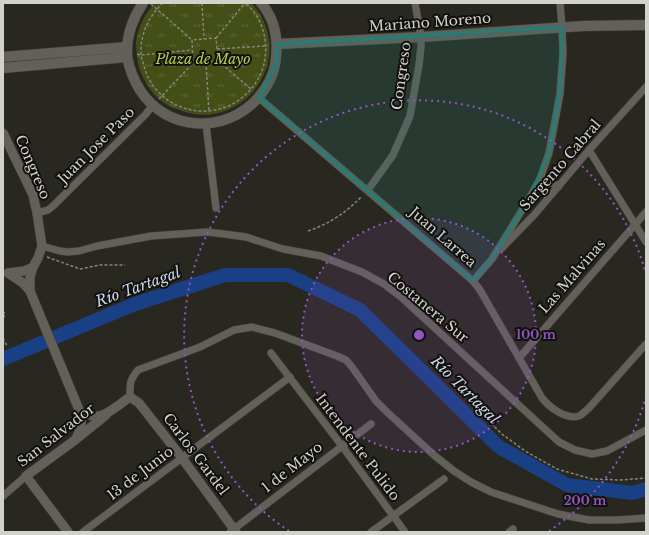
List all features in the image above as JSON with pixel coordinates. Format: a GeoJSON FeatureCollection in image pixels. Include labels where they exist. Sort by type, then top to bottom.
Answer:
{"type":"FeatureCollection","features":[{"type":"Feature","properties":{"kind":"main road"},"geometry":{"type":"LineString","coordinates":[[142,3],[134,17],[129,31],[127,52],[132,75],[140,92],[152,106],[169,116],[187,122],[206,124],[226,120],[244,111],[259,98],[270,82],[276,64],[277,44],[274,25],[261,3]]}},
{"type":"Feature","properties":{"kind":"main road","name":"Mariano Moreno"},"geometry":{"type":"LineString","coordinates":[[584,26],[646,18]]}},
{"type":"Feature","properties":{"kind":"main road","name":"Mariano Moreno"},"geometry":{"type":"LineString","coordinates":[[277,44],[421,37],[562,27],[646,25]]}},
{"type":"Feature","properties":{"kind":"main road"},"geometry":{"type":"LineString","coordinates":[[3,57],[127,52]]}},
{"type":"Feature","properties":{"kind":"main road"},"geometry":{"type":"LineString","coordinates":[[3,68],[127,52]]}},
{"type":"Feature","properties":{"kind":"street","name":"Congreso"},"geometry":{"type":"LineString","coordinates":[[368,190],[393,156],[410,116],[419,65],[421,37],[415,3]]}},
{"type":"Feature","properties":{"kind":"street"},"geometry":{"type":"LineString","coordinates":[[473,281],[492,258],[540,179],[549,153],[560,94],[562,27],[560,3]]}},
{"type":"Feature","properties":{"kind":"street","name":"Sargento Cabral"},"geometry":{"type":"LineString","coordinates":[[492,258],[535,214],[589,150],[646,87]]}},
{"type":"Feature","properties":{"kind":"street","name":"Juan Larrea"},"geometry":{"type":"LineString","coordinates":[[259,98],[473,281],[480,290],[542,398],[556,411],[568,416],[579,416],[589,408],[646,344]]}},
{"type":"Feature","properties":{"kind":"street","name":"Juan Jose Paso"},"geometry":{"type":"LineString","coordinates":[[37,213],[48,210],[54,206],[145,115],[152,106]]}},
{"type":"Feature","properties":{"kind":"street"},"geometry":{"type":"LineString","coordinates":[[206,124],[216,208]]}},
{"type":"Feature","properties":{"kind":"street","name":"Congreso"},"geometry":{"type":"LineString","coordinates":[[3,133],[33,195],[37,213],[40,253]]}},
{"type":"Feature","properties":{"kind":"street"},"geometry":{"type":"LineString","coordinates":[[589,150],[646,242]]}},
{"type":"Feature","properties":{"kind":"street"},"geometry":{"type":"LineString","coordinates":[[540,179],[559,186]]}},
{"type":"Feature","properties":{"kind":"street","name":"Las Malvinas"},"geometry":{"type":"LineString","coordinates":[[518,358],[646,212]]}},
{"type":"Feature","properties":{"kind":"street","name":"Costanera Sur"},"geometry":{"type":"LineString","coordinates":[[40,253],[79,251],[97,246],[151,236],[207,232],[246,237],[282,249],[321,256],[362,272],[384,284],[401,297],[559,442],[570,448],[592,454],[607,451],[646,430]]}},
{"type":"Feature","properties":{"kind":"street"},"geometry":{"type":"LineString","coordinates":[[30,291],[30,277],[40,253]]}},
{"type":"Feature","properties":{"kind":"street"},"geometry":{"type":"LineString","coordinates":[[6,273],[24,271],[33,267]]}},
{"type":"Feature","properties":{"kind":"street"},"geometry":{"type":"LineString","coordinates":[[6,273],[23,283],[30,291],[80,412],[82,424],[75,440]]}},
{"type":"Feature","properties":{"kind":"street"},"geometry":{"type":"LineString","coordinates":[[130,397],[131,377],[138,370],[200,346],[234,330],[252,327],[275,333],[346,360],[376,401],[435,456],[471,482],[492,492],[558,514],[589,520],[646,518]]}},
{"type":"Feature","properties":{"kind":"street","name":"Intendente Pulido"},"geometry":{"type":"LineString","coordinates":[[271,353],[405,532]]}},
{"type":"Feature","properties":{"kind":"street","name":"13 de Junio"},"geometry":{"type":"LineString","coordinates":[[83,532],[290,377]]}},
{"type":"Feature","properties":{"kind":"street","name":"Carlos Gardel"},"geometry":{"type":"LineString","coordinates":[[130,397],[139,403],[145,410],[182,458],[233,531]]}},
{"type":"Feature","properties":{"kind":"street","name":"San Salvador"},"geometry":{"type":"LineString","coordinates":[[3,496],[26,476],[75,440],[108,412],[130,397]]}},
{"type":"Feature","properties":{"kind":"street"},"geometry":{"type":"LineString","coordinates":[[80,412],[94,416],[100,416],[108,412]]}},
{"type":"Feature","properties":{"kind":"street","name":"1 de Mayo"},"geometry":{"type":"LineString","coordinates":[[233,531],[371,424]]}},
{"type":"Feature","properties":{"kind":"street"},"geometry":{"type":"LineString","coordinates":[[26,476],[68,532]]}},
{"type":"Feature","properties":{"kind":"street"},"geometry":{"type":"LineString","coordinates":[[371,532],[444,479]]}},
{"type":"Feature","properties":{"kind":"path"},"geometry":{"type":"LineString","coordinates":[[150,3],[192,40],[216,38]]}},
{"type":"Feature","properties":{"kind":"path"},"geometry":{"type":"LineString","coordinates":[[163,3],[147,23],[142,40],[141,55],[146,74],[154,88],[167,100],[182,108],[199,112],[216,111],[233,105],[247,95],[257,81],[264,66],[266,46],[264,33],[258,18],[245,3],[216,38],[218,61],[251,89]]}},
{"type":"Feature","properties":{"kind":"path"},"geometry":{"type":"LineString","coordinates":[[202,3],[204,39]]}},
{"type":"Feature","properties":{"kind":"path"},"geometry":{"type":"LineString","coordinates":[[192,40],[193,63]]}},
{"type":"Feature","properties":{"kind":"path"},"geometry":{"type":"LineString","coordinates":[[217,49],[266,46]]}},
{"type":"Feature","properties":{"kind":"path"},"geometry":{"type":"LineString","coordinates":[[127,52],[141,55],[192,50]]}},
{"type":"Feature","properties":{"kind":"path"},"geometry":{"type":"LineString","coordinates":[[152,106],[193,63],[218,61]]}},
{"type":"Feature","properties":{"kind":"path"},"geometry":{"type":"LineString","coordinates":[[206,62],[209,111]]}},
{"type":"Feature","properties":{"kind":"path"},"geometry":{"type":"LineString","coordinates":[[308,231],[338,217],[355,204],[368,190]]}},
{"type":"Feature","properties":{"kind":"path"},"geometry":{"type":"LineString","coordinates":[[40,253],[80,269],[100,265],[125,264]]}},
{"type":"Feature","properties":{"kind":"path"},"geometry":{"type":"LineString","coordinates":[[3,311],[3,319]]}},
{"type":"Feature","properties":{"kind":"path"},"geometry":{"type":"LineString","coordinates":[[3,338],[7,346]]}},
{"type":"Feature","properties":{"kind":"path"},"geometry":{"type":"LineString","coordinates":[[480,413],[502,434],[525,451],[557,469],[592,479],[621,480],[646,478]]}},
{"type":"Feature","properties":{"kind":"highlighted area"},"geometry":{"type":"Polygon","coordinates":[[[562,27],[560,94],[549,153],[530,197],[492,259],[473,281],[259,98],[276,63],[277,44],[562,27]]]}},
{"type":"Feature","properties":{"kind":"green space","name":"Plaza de Mayo"},"geometry":{"type":"Polygon","coordinates":[[[155,3],[252,3],[261,16],[269,38],[269,58],[263,77],[252,92],[237,105],[220,112],[200,115],[179,110],[159,99],[150,89],[141,73],[138,65],[136,45],[138,32],[142,22],[155,3]]]}},
{"type":"Feature","properties":{"kind":"waterway","name":"Río Tartagal"},"geometry":{"type":"LineString","coordinates":[[3,359],[135,304],[225,275],[288,275],[360,310],[499,447],[567,485],[632,493],[646,489]]}}]}
